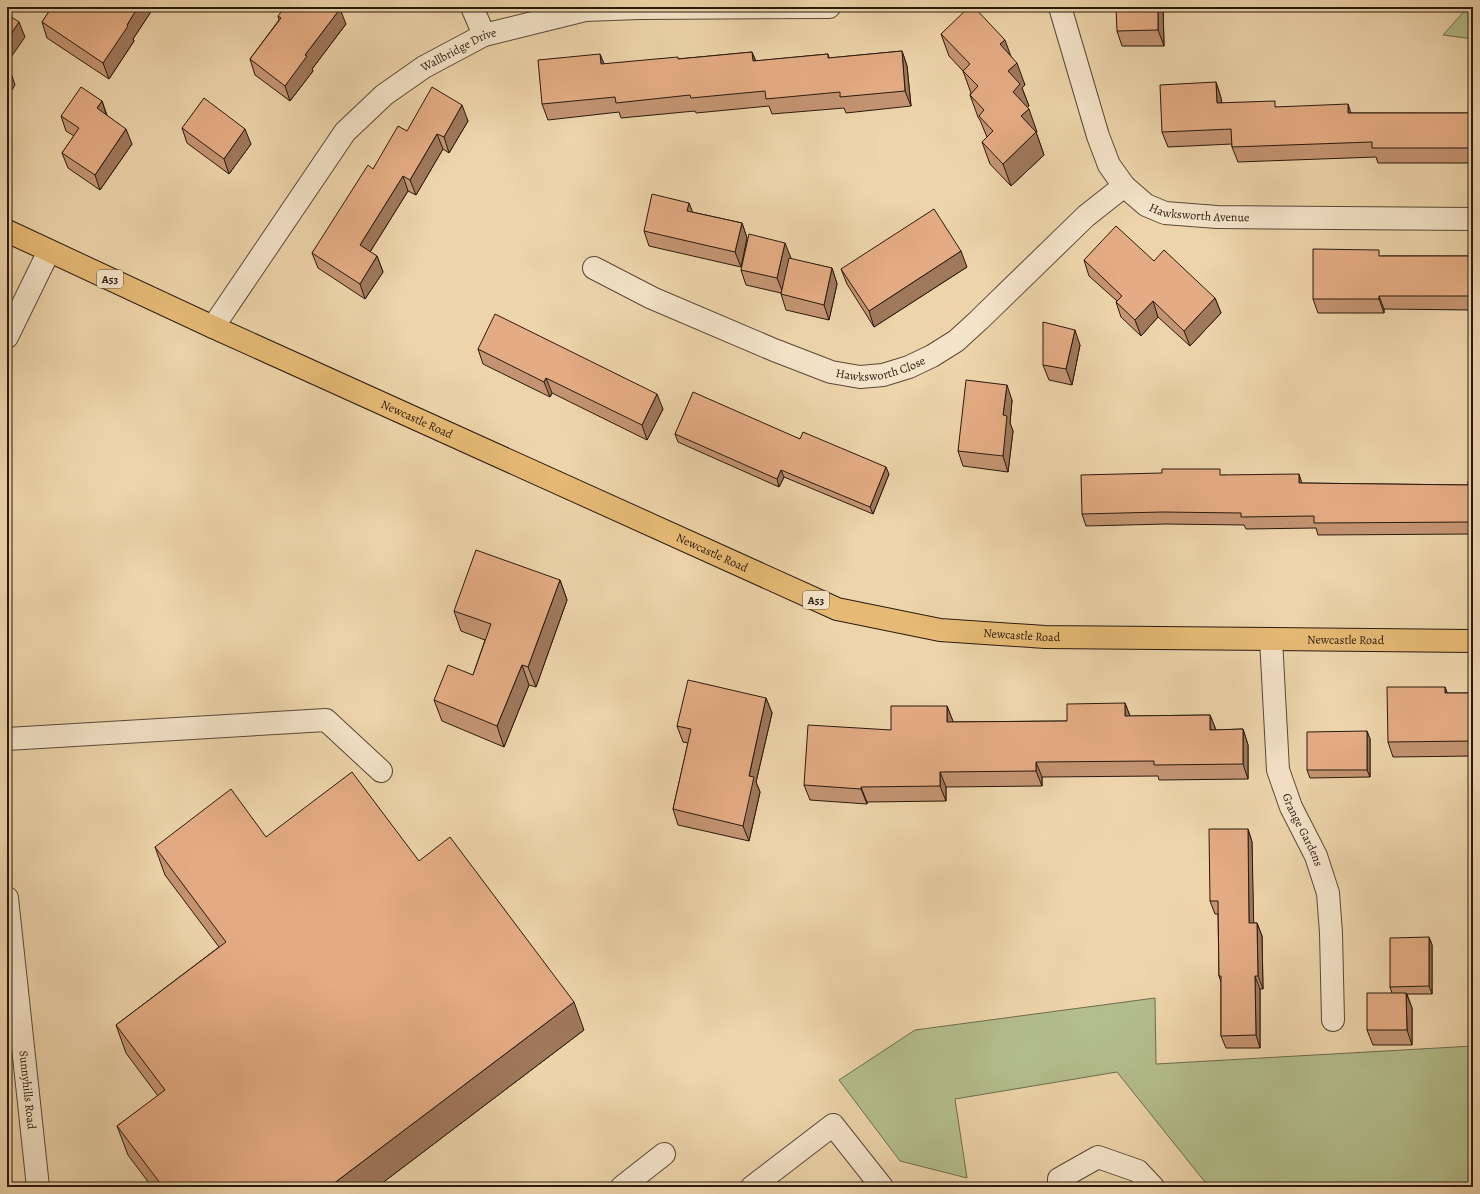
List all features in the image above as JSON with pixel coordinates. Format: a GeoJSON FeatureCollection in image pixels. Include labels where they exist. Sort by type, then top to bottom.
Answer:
{"type":"FeatureCollection","features":[{"type":"Feature","properties":{"kind":"highway","name":"Newcastle Road"},"geometry":{"type":"LineString","coordinates":[[7,231],[213,327],[836,609],[940,630],[1045,637],[1473,641]]}},
{"type":"Feature","properties":{"kind":"street"},"geometry":{"type":"LineString","coordinates":[[472,7],[484,35]]}},
{"type":"Feature","properties":{"kind":"street","name":"Wallbridge Drive"},"geometry":{"type":"LineString","coordinates":[[213,327],[345,132],[384,95],[418,71],[484,35],[585,10],[639,8],[829,7]]}},
{"type":"Feature","properties":{"kind":"street","name":"Hawksworth Avenue"},"geometry":{"type":"LineString","coordinates":[[1060,7],[1098,136],[1109,164],[1124,186],[1146,205],[1165,213],[1217,217],[1473,219]]}},
{"type":"Feature","properties":{"kind":"street","name":"Hawksworth Close"},"geometry":{"type":"LineString","coordinates":[[594,268],[652,298],[774,350],[831,372],[860,377],[883,375],[932,356],[956,341],[1086,216],[1124,186]]}},
{"type":"Feature","properties":{"kind":"street"},"geometry":{"type":"LineString","coordinates":[[7,336],[49,251]]}},
{"type":"Feature","properties":{"kind":"street","name":"Grange Gardens"},"geometry":{"type":"LineString","coordinates":[[1271,639],[1278,770],[1290,807],[1316,856],[1328,893],[1331,934],[1333,1020]]}},
{"type":"Feature","properties":{"kind":"street"},"geometry":{"type":"LineString","coordinates":[[7,739],[326,720],[381,771]]}},
{"type":"Feature","properties":{"kind":"street","name":"Sunnyhills Road"},"geometry":{"type":"LineString","coordinates":[[7,898],[38,1187]]}},
{"type":"Feature","properties":{"kind":"street"},"geometry":{"type":"LineString","coordinates":[[752,1187],[833,1125],[882,1187]]}},
{"type":"Feature","properties":{"kind":"street"},"geometry":{"type":"LineString","coordinates":[[622,1187],[664,1154]]}},
{"type":"Feature","properties":{"kind":"street"},"geometry":{"type":"LineString","coordinates":[[1058,1187],[1059,1179],[1098,1157],[1138,1171],[1153,1187]]}},
{"type":"Feature","properties":{"kind":"green space"},"geometry":{"type":"Polygon","coordinates":[[[1467,7],[1473,7],[1473,39],[1443,35],[1461,15],[1467,7]]]}},
{"type":"Feature","properties":{"kind":"green space"},"geometry":{"type":"Polygon","coordinates":[[[1155,998],[1156,1064],[1473,1046],[1473,1187],[1303,1187],[1289,1182],[1287,1187],[1209,1187],[1117,1072],[955,1099],[967,1178],[900,1161],[839,1080],[915,1030],[1155,998]]]}},
{"type":"Feature","properties":{"kind":"building"},"geometry":{"type":"Polygon","coordinates":[[[52,7],[138,7],[127,25],[128,26],[103,63],[42,22],[52,7]]]}},
{"type":"Feature","properties":{"kind":"building"},"geometry":{"type":"Polygon","coordinates":[[[285,7],[338,7],[340,9],[305,55],[307,56],[285,86],[250,59],[281,18],[278,16],[285,7]]]}},
{"type":"Feature","properties":{"kind":"building"},"geometry":{"type":"Polygon","coordinates":[[[969,7],[974,7],[1005,40],[1000,44],[1017,63],[1008,71],[1020,84],[1013,92],[1029,109],[1021,116],[1036,132],[1003,164],[982,142],[993,131],[979,116],[984,110],[970,95],[978,86],[963,71],[970,64],[941,34],[969,7]]]}},
{"type":"Feature","properties":{"kind":"building"},"geometry":{"type":"Polygon","coordinates":[[[1116,7],[1158,7],[1158,30],[1117,31],[1116,7]]]}},
{"type":"Feature","properties":{"kind":"building"},"geometry":{"type":"Polygon","coordinates":[[[7,14],[19,22],[7,40],[7,14]]]}},
{"type":"Feature","properties":{"kind":"building"},"geometry":{"type":"Polygon","coordinates":[[[902,51],[905,91],[840,97],[840,92],[766,99],[765,91],[691,98],[690,95],[616,103],[615,97],[542,104],[538,60],[600,54],[601,64],[752,52],[753,61],[828,54],[828,58],[902,51]]]}},
{"type":"Feature","properties":{"kind":"building"},"geometry":{"type":"Polygon","coordinates":[[[7,68],[10,70],[7,75],[7,68]]]}},
{"type":"Feature","properties":{"kind":"building"},"geometry":{"type":"Polygon","coordinates":[[[1216,82],[1217,103],[1275,101],[1275,107],[1348,104],[1348,113],[1473,113],[1473,148],[1372,148],[1372,142],[1232,147],[1231,129],[1162,132],[1160,85],[1216,82]]]}},
{"type":"Feature","properties":{"kind":"building"},"geometry":{"type":"Polygon","coordinates":[[[81,87],[102,101],[97,108],[126,129],[95,175],[62,153],[79,128],[61,116],[81,87]]]}},
{"type":"Feature","properties":{"kind":"building"},"geometry":{"type":"Polygon","coordinates":[[[432,87],[462,105],[444,137],[437,134],[410,180],[403,176],[360,245],[377,256],[360,284],[312,253],[368,165],[373,169],[398,126],[407,131],[432,87]]]}},
{"type":"Feature","properties":{"kind":"building"},"geometry":{"type":"Polygon","coordinates":[[[204,98],[245,129],[224,159],[182,128],[204,98]]]}},
{"type":"Feature","properties":{"kind":"building"},"geometry":{"type":"Polygon","coordinates":[[[652,194],[689,203],[687,211],[742,223],[735,252],[644,231],[652,194]]]}},
{"type":"Feature","properties":{"kind":"building"},"geometry":{"type":"Polygon","coordinates":[[[934,209],[961,251],[869,311],[841,269],[934,209]]]}},
{"type":"Feature","properties":{"kind":"building"},"geometry":{"type":"Polygon","coordinates":[[[1116,226],[1154,261],[1164,250],[1215,298],[1184,331],[1153,301],[1135,320],[1116,302],[1122,296],[1084,260],[1116,226]]]}},
{"type":"Feature","properties":{"kind":"building"},"geometry":{"type":"Polygon","coordinates":[[[749,234],[785,243],[777,278],[741,270],[749,234]]]}},
{"type":"Feature","properties":{"kind":"building"},"geometry":{"type":"Polygon","coordinates":[[[1313,249],[1379,250],[1379,256],[1471,256],[1471,253],[1473,253],[1473,296],[1379,296],[1379,299],[1313,299],[1313,249]]]}},
{"type":"Feature","properties":{"kind":"building"},"geometry":{"type":"Polygon","coordinates":[[[789,258],[832,268],[824,305],[781,294],[789,258]]]}},
{"type":"Feature","properties":{"kind":"building"},"geometry":{"type":"Polygon","coordinates":[[[495,314],[657,394],[642,425],[546,378],[544,382],[478,349],[495,314]]]}},
{"type":"Feature","properties":{"kind":"building"},"geometry":{"type":"Polygon","coordinates":[[[1043,322],[1075,330],[1066,369],[1043,365],[1043,322]]]}},
{"type":"Feature","properties":{"kind":"building"},"geometry":{"type":"Polygon","coordinates":[[[966,380],[1007,385],[1003,415],[1007,416],[1003,456],[958,451],[966,380]]]}},
{"type":"Feature","properties":{"kind":"building"},"geometry":{"type":"Polygon","coordinates":[[[693,392],[800,439],[803,432],[886,467],[870,507],[781,470],[777,479],[675,434],[693,392]]]}},
{"type":"Feature","properties":{"kind":"building"},"geometry":{"type":"Polygon","coordinates":[[[1162,469],[1220,469],[1220,475],[1299,474],[1299,483],[1468,485],[1468,481],[1473,481],[1473,522],[1314,523],[1314,516],[1241,517],[1241,513],[1162,512],[1082,514],[1081,475],[1162,473],[1162,469]]]}},
{"type":"Feature","properties":{"kind":"building"},"geometry":{"type":"Polygon","coordinates":[[[476,550],[560,580],[528,667],[522,665],[497,726],[434,700],[448,665],[473,675],[491,624],[454,611],[476,550]]]}},
{"type":"Feature","properties":{"kind":"building"},"geometry":{"type":"Polygon","coordinates":[[[688,680],[766,698],[749,776],[754,777],[743,826],[673,809],[691,729],[677,726],[688,680]]]}},
{"type":"Feature","properties":{"kind":"building"},"geometry":{"type":"Polygon","coordinates":[[[1387,687],[1445,687],[1445,693],[1473,693],[1473,741],[1388,742],[1387,687]]]}},
{"type":"Feature","properties":{"kind":"building"},"geometry":{"type":"Polygon","coordinates":[[[1125,703],[1125,716],[1210,715],[1210,730],[1243,729],[1243,764],[1154,765],[1154,761],[1036,762],[1036,771],[940,772],[940,786],[861,787],[861,789],[804,785],[808,725],[891,730],[891,706],[947,706],[947,722],[1067,721],[1067,704],[1125,703]]]}},
{"type":"Feature","properties":{"kind":"building"},"geometry":{"type":"Polygon","coordinates":[[[1367,731],[1367,770],[1307,770],[1307,732],[1367,731]]]}},
{"type":"Feature","properties":{"kind":"building"},"geometry":{"type":"Polygon","coordinates":[[[352,772],[419,861],[450,837],[574,1002],[329,1187],[163,1187],[117,1126],[165,1090],[116,1025],[226,942],[155,847],[231,789],[266,837],[352,772]]]}},
{"type":"Feature","properties":{"kind":"building"},"geometry":{"type":"Polygon","coordinates":[[[1209,829],[1248,829],[1249,923],[1257,923],[1258,976],[1255,976],[1256,1035],[1221,1036],[1221,976],[1219,976],[1218,901],[1210,901],[1209,829]]]}},
{"type":"Feature","properties":{"kind":"building"},"geometry":{"type":"Polygon","coordinates":[[[1429,937],[1429,986],[1390,987],[1390,938],[1429,937]]]}},
{"type":"Feature","properties":{"kind":"building"},"geometry":{"type":"Polygon","coordinates":[[[1367,993],[1406,993],[1407,1030],[1367,1030],[1367,993]]]}}]}
